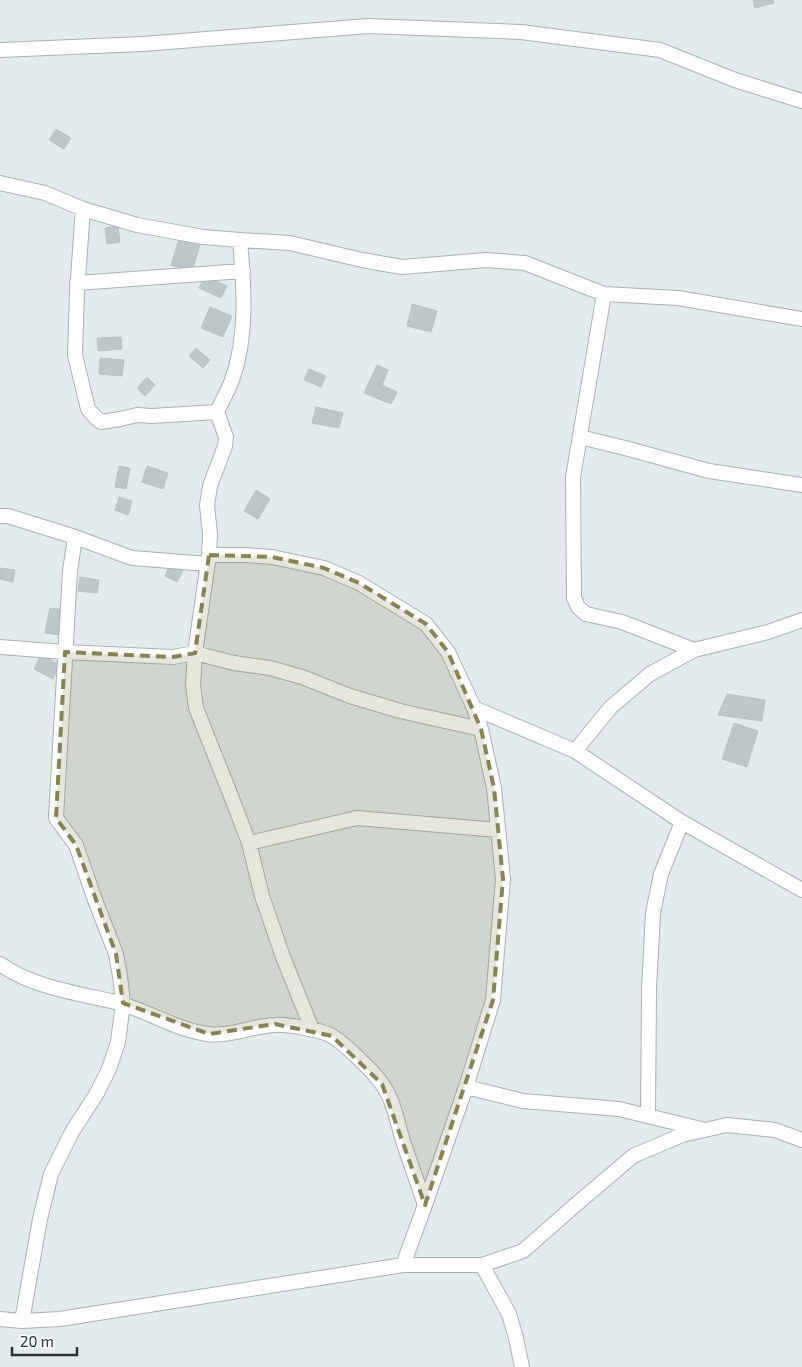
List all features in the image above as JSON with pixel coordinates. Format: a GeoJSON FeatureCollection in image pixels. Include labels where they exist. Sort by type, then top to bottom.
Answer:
{"type":"FeatureCollection","features":[{"type":"Feature","properties":{"kind":"street"},"geometry":{"type":"LineString","coordinates":[[0,50],[143,44],[368,26],[521,32],[660,50],[734,80],[802,101]]}},
{"type":"Feature","properties":{"kind":"street"},"geometry":{"type":"LineString","coordinates":[[0,184],[45,193],[82,209],[136,225],[203,237],[290,243],[402,268],[486,260],[524,263],[604,294],[678,298],[802,319]]}},
{"type":"Feature","properties":{"kind":"street"},"geometry":{"type":"LineString","coordinates":[[82,209],[76,355],[88,409],[101,422],[108,422],[137,414],[152,416],[217,412]]}},
{"type":"Feature","properties":{"kind":"street"},"geometry":{"type":"LineString","coordinates":[[240,240],[245,313],[240,349],[232,380],[217,412],[226,436],[225,446],[210,486],[207,505],[210,534],[208,560],[195,653],[193,685],[196,708],[249,843],[262,896],[283,957],[312,1029]]}},
{"type":"Feature","properties":{"kind":"street"},"geometry":{"type":"LineString","coordinates":[[78,283],[243,271]]}},
{"type":"Feature","properties":{"kind":"street"},"geometry":{"type":"LineString","coordinates":[[604,294],[573,477],[574,598],[578,607],[586,614],[622,622],[694,650]]}},
{"type":"Feature","properties":{"kind":"street"},"geometry":{"type":"LineString","coordinates":[[580,438],[709,471],[802,484]]}},
{"type":"Feature","properties":{"kind":"street"},"geometry":{"type":"LineString","coordinates":[[0,516],[8,516],[75,537],[132,558],[208,560],[245,554],[272,556],[324,568],[359,582],[426,624],[448,652],[474,708],[481,729],[494,788],[503,879],[493,1000],[466,1087],[403,1265]]}},
{"type":"Feature","properties":{"kind":"street"},"geometry":{"type":"LineString","coordinates":[[22,1321],[40,1219],[51,1174],[72,1132],[97,1093],[109,1069],[118,1042],[123,1003],[116,954],[76,845],[56,818],[70,571],[75,537]]}},
{"type":"Feature","properties":{"kind":"street"},"geometry":{"type":"LineString","coordinates":[[576,751],[611,707],[650,674],[694,650],[768,632],[802,620]]}},
{"type":"Feature","properties":{"kind":"street"},"geometry":{"type":"LineString","coordinates":[[0,647],[173,657],[195,653],[270,668],[302,677],[350,696],[400,711],[481,729]]}},
{"type":"Feature","properties":{"kind":"street"},"geometry":{"type":"LineString","coordinates":[[474,708],[576,751],[682,822],[802,890]]}},
{"type":"Feature","properties":{"kind":"street"},"geometry":{"type":"LineString","coordinates":[[249,843],[357,818],[498,830]]}},
{"type":"Feature","properties":{"kind":"street"},"geometry":{"type":"LineString","coordinates":[[648,1116],[649,989],[653,913],[661,874],[682,822]]}},
{"type":"Feature","properties":{"kind":"street"},"geometry":{"type":"LineString","coordinates":[[0,964],[8,970],[33,981],[70,992],[123,1003],[182,1027],[209,1034],[235,1032],[275,1024],[322,1031],[332,1036],[355,1055],[382,1084],[392,1102],[425,1205]]}},
{"type":"Feature","properties":{"kind":"street"},"geometry":{"type":"LineString","coordinates":[[466,1087],[523,1101],[619,1109],[705,1130]]}},
{"type":"Feature","properties":{"kind":"street"},"geometry":{"type":"LineString","coordinates":[[0,1319],[22,1321],[60,1319],[403,1265],[482,1265],[524,1251],[633,1156],[682,1135],[727,1125],[775,1130],[802,1140]]}},
{"type":"Feature","properties":{"kind":"street"},"geometry":{"type":"LineString","coordinates":[[482,1265],[510,1314],[522,1367]]}},
{"type":"Feature","properties":{"kind":"highlighted area"},"geometry":{"type":"Polygon","coordinates":[[[209,555],[272,557],[324,568],[359,583],[426,624],[448,652],[481,729],[494,788],[503,879],[493,1000],[425,1205],[382,1084],[332,1036],[275,1024],[209,1034],[123,1003],[116,954],[76,845],[56,818],[65,652],[173,657],[195,653],[209,555]]]}},
{"type":"Feature","properties":{"kind":"building"},"geometry":{"type":"Polygon","coordinates":[[[753,0],[773,0],[774,3],[755,8],[753,0]]]}},
{"type":"Feature","properties":{"kind":"building"},"geometry":{"type":"Polygon","coordinates":[[[56,129],[71,138],[64,149],[49,140],[56,129]]]}},
{"type":"Feature","properties":{"kind":"building"},"geometry":{"type":"Polygon","coordinates":[[[118,226],[120,242],[107,244],[105,228],[118,226]]]}},
{"type":"Feature","properties":{"kind":"building"},"geometry":{"type":"Polygon","coordinates":[[[180,236],[201,242],[192,271],[171,265],[180,236]]]}},
{"type":"Feature","properties":{"kind":"building"},"geometry":{"type":"Polygon","coordinates":[[[205,276],[227,286],[221,298],[199,288],[205,276]]]}},
{"type":"Feature","properties":{"kind":"building"},"geometry":{"type":"Polygon","coordinates":[[[412,304],[437,311],[431,332],[407,326],[412,304]]]}},
{"type":"Feature","properties":{"kind":"building"},"geometry":{"type":"Polygon","coordinates":[[[210,307],[232,316],[223,337],[201,328],[210,307]]]}},
{"type":"Feature","properties":{"kind":"building"},"geometry":{"type":"Polygon","coordinates":[[[121,337],[122,349],[98,351],[97,338],[121,337]]]}},
{"type":"Feature","properties":{"kind":"building"},"geometry":{"type":"Polygon","coordinates":[[[196,348],[210,360],[203,368],[189,356],[196,348]]]}},
{"type":"Feature","properties":{"kind":"building"},"geometry":{"type":"Polygon","coordinates":[[[100,358],[124,360],[122,376],[99,374],[100,358]]]}},
{"type":"Feature","properties":{"kind":"building"},"geometry":{"type":"Polygon","coordinates":[[[377,365],[388,370],[382,385],[397,392],[391,404],[364,393],[377,365]]]}},
{"type":"Feature","properties":{"kind":"building"},"geometry":{"type":"Polygon","coordinates":[[[309,369],[326,376],[321,387],[304,380],[309,369]]]}},
{"type":"Feature","properties":{"kind":"building"},"geometry":{"type":"Polygon","coordinates":[[[147,377],[155,385],[145,396],[137,388],[147,377]]]}},
{"type":"Feature","properties":{"kind":"building"},"geometry":{"type":"Polygon","coordinates":[[[316,407],[343,413],[339,428],[312,423],[316,407]]]}},
{"type":"Feature","properties":{"kind":"building"},"geometry":{"type":"Polygon","coordinates":[[[119,466],[130,468],[126,489],[115,487],[119,466]]]}},
{"type":"Feature","properties":{"kind":"building"},"geometry":{"type":"Polygon","coordinates":[[[147,466],[168,473],[163,489],[142,482],[147,466]]]}},
{"type":"Feature","properties":{"kind":"building"},"geometry":{"type":"Polygon","coordinates":[[[256,490],[270,499],[258,519],[244,511],[256,490]]]}},
{"type":"Feature","properties":{"kind":"building"},"geometry":{"type":"Polygon","coordinates":[[[119,497],[132,501],[128,515],[115,510],[119,497]]]}},
{"type":"Feature","properties":{"kind":"building"},"geometry":{"type":"Polygon","coordinates":[[[171,562],[184,568],[177,582],[165,576],[171,562]]]}},
{"type":"Feature","properties":{"kind":"building"},"geometry":{"type":"Polygon","coordinates":[[[0,568],[15,570],[13,582],[0,579],[0,568]]]}},
{"type":"Feature","properties":{"kind":"building"},"geometry":{"type":"Polygon","coordinates":[[[80,577],[99,580],[97,593],[78,591],[80,577]]]}},
{"type":"Feature","properties":{"kind":"building"},"geometry":{"type":"Polygon","coordinates":[[[50,608],[65,610],[60,635],[45,633],[50,608]]]}},
{"type":"Feature","properties":{"kind":"building"},"geometry":{"type":"Polygon","coordinates":[[[41,655],[60,665],[53,679],[34,669],[41,655]]]}},
{"type":"Feature","properties":{"kind":"building"},"geometry":{"type":"Polygon","coordinates":[[[727,694],[765,700],[762,721],[718,715],[727,694]]]}},
{"type":"Feature","properties":{"kind":"building"},"geometry":{"type":"Polygon","coordinates":[[[734,723],[758,731],[747,767],[722,759],[734,723]]]}}]}
